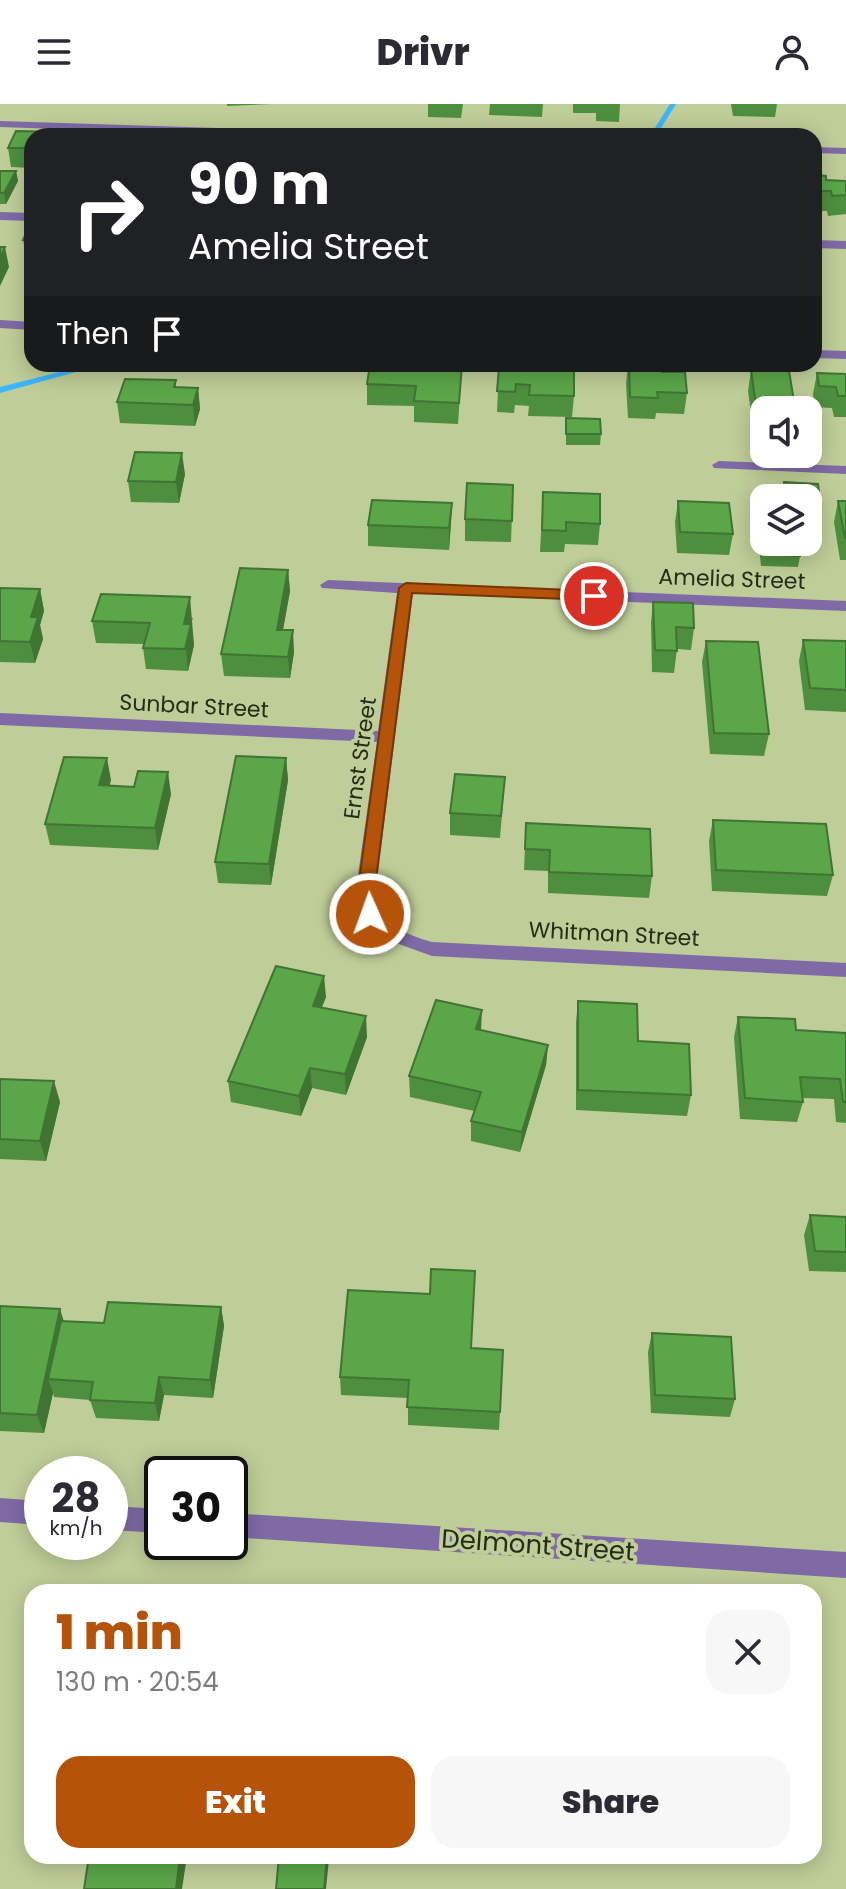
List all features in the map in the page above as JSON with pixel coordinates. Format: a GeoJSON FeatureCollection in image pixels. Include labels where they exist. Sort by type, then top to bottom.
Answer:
{"type":"FeatureCollection","features":[{"type":"Feature","properties":{"kind":"street"},"geometry":{"type":"LineString","coordinates":[[0,124],[123,128]]}},
{"type":"Feature","properties":{"kind":"street"},"geometry":{"type":"LineString","coordinates":[[822,150],[846,151]]}},
{"type":"Feature","properties":{"kind":"street"},"geometry":{"type":"LineString","coordinates":[[0,216],[24,217]]}},
{"type":"Feature","properties":{"kind":"street"},"geometry":{"type":"LineString","coordinates":[[822,244],[846,245]]}},
{"type":"Feature","properties":{"kind":"street"},"geometry":{"type":"LineString","coordinates":[[0,324],[24,326]]}},
{"type":"Feature","properties":{"kind":"street"},"geometry":{"type":"LineString","coordinates":[[822,354],[846,355]]}},
{"type":"Feature","properties":{"kind":"street"},"geometry":{"type":"LineString","coordinates":[[719,465],[846,470]]}},
{"type":"Feature","properties":{"kind":"street","name":"Amelia Street"},"geometry":{"type":"LineString","coordinates":[[328,585],[846,606]]}},
{"type":"Feature","properties":{"kind":"street","name":"Ernst Street"},"geometry":{"type":"LineString","coordinates":[[382,931],[370,914],[365,896],[406,588]]}},
{"type":"Feature","properties":{"kind":"street","name":"Sunbar Street"},"geometry":{"type":"LineString","coordinates":[[0,719],[387,737]]}},
{"type":"Feature","properties":{"kind":"street","name":"Whitman Street"},"geometry":{"type":"LineString","coordinates":[[382,931],[404,942],[432,949],[846,970]]}},
{"type":"Feature","properties":{"kind":"street"},"geometry":{"type":"LineString","coordinates":[[0,1510],[24,1512]]}},
{"type":"Feature","properties":{"kind":"street","name":"Delmont Street"},"geometry":{"type":"LineString","coordinates":[[248,1526],[846,1565]]}},
{"type":"Feature","properties":{"kind":"building"},"geometry":{"type":"Polygon","coordinates":[[[16,131],[24,131],[24,148],[8,148],[16,131]]]}},
{"type":"Feature","properties":{"kind":"building"},"geometry":{"type":"Polygon","coordinates":[[[0,171],[16,171],[4,193],[0,193],[0,171]]]}},
{"type":"Feature","properties":{"kind":"building"},"geometry":{"type":"Polygon","coordinates":[[[822,176],[826,176],[826,180],[846,181],[846,195],[832,196],[831,191],[822,191],[822,176]]]}},
{"type":"Feature","properties":{"kind":"building"},"geometry":{"type":"Polygon","coordinates":[[[369,372],[461,372],[459,403],[414,401],[416,386],[367,384],[369,372]]]}},
{"type":"Feature","properties":{"kind":"building"},"geometry":{"type":"Polygon","coordinates":[[[499,372],[574,372],[574,396],[529,395],[530,385],[516,384],[515,392],[497,391],[499,372]]]}},
{"type":"Feature","properties":{"kind":"building"},"geometry":{"type":"Polygon","coordinates":[[[629,372],[685,372],[687,393],[657,392],[658,398],[630,397],[629,372]]]}},
{"type":"Feature","properties":{"kind":"building"},"geometry":{"type":"Polygon","coordinates":[[[751,372],[789,372],[793,396],[755,396],[751,372]]]}},
{"type":"Feature","properties":{"kind":"building"},"geometry":{"type":"Polygon","coordinates":[[[817,373],[846,374],[846,396],[838,396],[836,387],[819,386],[817,373]]]}},
{"type":"Feature","properties":{"kind":"building"},"geometry":{"type":"Polygon","coordinates":[[[125,379],[176,380],[174,387],[198,388],[193,405],[117,402],[125,379]]]}},
{"type":"Feature","properties":{"kind":"building"},"geometry":{"type":"Polygon","coordinates":[[[566,418],[600,419],[601,434],[566,434],[566,418]]]}},
{"type":"Feature","properties":{"kind":"building"},"geometry":{"type":"Polygon","coordinates":[[[135,452],[182,453],[176,482],[128,481],[135,452]]]}},
{"type":"Feature","properties":{"kind":"building"},"geometry":{"type":"Polygon","coordinates":[[[467,483],[513,485],[512,521],[465,519],[467,483]]]}},
{"type":"Feature","properties":{"kind":"building"},"geometry":{"type":"Polygon","coordinates":[[[543,492],[600,494],[600,524],[566,522],[566,531],[542,530],[543,492]]]}},
{"type":"Feature","properties":{"kind":"building"},"geometry":{"type":"Polygon","coordinates":[[[372,500],[452,503],[449,528],[368,525],[372,500]]]}},
{"type":"Feature","properties":{"kind":"building"},"geometry":{"type":"Polygon","coordinates":[[[678,501],[729,503],[733,534],[680,532],[678,501]]]}},
{"type":"Feature","properties":{"kind":"building"},"geometry":{"type":"Polygon","coordinates":[[[838,501],[846,501],[846,538],[845,538],[838,501]]]}},
{"type":"Feature","properties":{"kind":"building"},"geometry":{"type":"Polygon","coordinates":[[[240,568],[288,570],[277,630],[293,630],[288,657],[221,654],[240,568]]]}},
{"type":"Feature","properties":{"kind":"building"},"geometry":{"type":"Polygon","coordinates":[[[0,588],[40,589],[31,617],[38,617],[30,642],[0,641],[0,588]]]}},
{"type":"Feature","properties":{"kind":"building"},"geometry":{"type":"Polygon","coordinates":[[[101,594],[190,597],[184,624],[191,624],[185,649],[143,648],[150,623],[92,621],[101,594]]]}},
{"type":"Feature","properties":{"kind":"building"},"geometry":{"type":"Polygon","coordinates":[[[653,602],[693,603],[694,628],[676,627],[677,651],[655,650],[653,602]]]}},
{"type":"Feature","properties":{"kind":"building"},"geometry":{"type":"Polygon","coordinates":[[[803,640],[846,641],[846,690],[810,688],[803,640]]]}},
{"type":"Feature","properties":{"kind":"building"},"geometry":{"type":"Polygon","coordinates":[[[706,641],[758,642],[769,734],[714,733],[706,641]]]}},
{"type":"Feature","properties":{"kind":"building"},"geometry":{"type":"Polygon","coordinates":[[[236,756],[286,758],[269,864],[215,862],[236,756]]]}},
{"type":"Feature","properties":{"kind":"building"},"geometry":{"type":"Polygon","coordinates":[[[64,757],[107,758],[99,785],[134,787],[138,771],[168,772],[155,828],[45,824],[64,757]]]}},
{"type":"Feature","properties":{"kind":"building"},"geometry":{"type":"Polygon","coordinates":[[[455,774],[505,777],[501,816],[450,813],[455,774]]]}},
{"type":"Feature","properties":{"kind":"building"},"geometry":{"type":"Polygon","coordinates":[[[713,820],[826,824],[833,875],[716,870],[713,820]]]}},
{"type":"Feature","properties":{"kind":"building"},"geometry":{"type":"Polygon","coordinates":[[[526,823],[650,829],[652,876],[549,872],[550,850],[525,849],[526,823]]]}},
{"type":"Feature","properties":{"kind":"building"},"geometry":{"type":"Polygon","coordinates":[[[276,966],[324,976],[313,1006],[366,1016],[345,1074],[310,1068],[299,1096],[228,1081],[276,966]]]}},
{"type":"Feature","properties":{"kind":"building"},"geometry":{"type":"Polygon","coordinates":[[[436,1000],[482,1010],[476,1029],[548,1045],[522,1132],[471,1121],[481,1092],[409,1076],[436,1000]]]}},
{"type":"Feature","properties":{"kind":"building"},"geometry":{"type":"Polygon","coordinates":[[[578,1001],[637,1004],[638,1041],[689,1044],[691,1095],[578,1090],[578,1001]]]}},
{"type":"Feature","properties":{"kind":"building"},"geometry":{"type":"Polygon","coordinates":[[[738,1017],[795,1019],[796,1030],[846,1033],[846,1102],[843,1102],[840,1079],[800,1077],[803,1102],[745,1098],[738,1017]]]}},
{"type":"Feature","properties":{"kind":"building"},"geometry":{"type":"Polygon","coordinates":[[[0,1079],[54,1081],[40,1141],[0,1139],[0,1079]]]}},
{"type":"Feature","properties":{"kind":"building"},"geometry":{"type":"Polygon","coordinates":[[[810,1215],[846,1217],[846,1252],[815,1251],[810,1215]]]}},
{"type":"Feature","properties":{"kind":"building"},"geometry":{"type":"Polygon","coordinates":[[[431,1269],[475,1271],[471,1348],[503,1350],[500,1412],[407,1407],[409,1380],[340,1377],[348,1290],[430,1294],[431,1269]]]}},
{"type":"Feature","properties":{"kind":"building"},"geometry":{"type":"Polygon","coordinates":[[[108,1302],[221,1307],[210,1380],[159,1377],[155,1403],[90,1400],[93,1382],[48,1379],[61,1321],[104,1323],[108,1302]]]}},
{"type":"Feature","properties":{"kind":"building"},"geometry":{"type":"Polygon","coordinates":[[[0,1306],[60,1309],[37,1415],[0,1413],[0,1306]]]}},
{"type":"Feature","properties":{"kind":"building"},"geometry":{"type":"Polygon","coordinates":[[[652,1333],[731,1337],[735,1399],[655,1395],[652,1333]]]}},
{"type":"Feature","properties":{"kind":"building"},"geometry":{"type":"Polygon","coordinates":[[[88,1864],[179,1864],[176,1889],[84,1889],[88,1864]]]}},
{"type":"Feature","properties":{"kind":"building"},"geometry":{"type":"Polygon","coordinates":[[[278,1864],[326,1864],[324,1889],[276,1889],[278,1864]]]}},
{"type":"Feature","properties":{"kind":"waterway"},"geometry":{"type":"LineString","coordinates":[[658,128],[673,104]]}},
{"type":"Feature","properties":{"kind":"waterway"},"geometry":{"type":"LineString","coordinates":[[0,390],[70,372]]}},
{"type":"Feature","properties":{"kind":"route"},"geometry":{"type":"LineString","coordinates":[[370,914],[365,896],[406,588],[594,596]]}}]}
